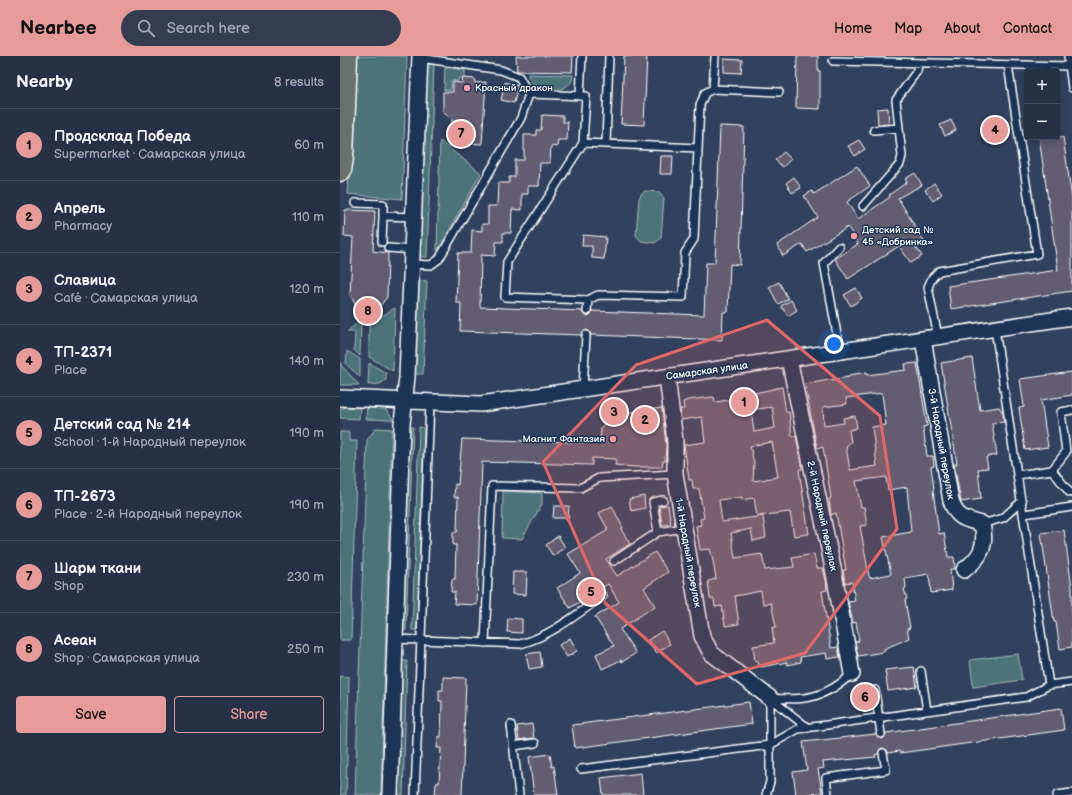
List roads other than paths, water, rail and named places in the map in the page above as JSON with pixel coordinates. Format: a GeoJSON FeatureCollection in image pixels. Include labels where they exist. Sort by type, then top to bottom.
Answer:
{"type":"FeatureCollection","features":[{"type":"Feature","properties":{"kind":"main road"},"geometry":{"type":"LineString","coordinates":[[340,170],[342,156],[346,56]]}},
{"type":"Feature","properties":{"kind":"street"},"geometry":{"type":"LineString","coordinates":[[390,795],[402,424],[405,400],[414,217],[420,57]]}},
{"type":"Feature","properties":{"kind":"street","name":"Самарская улица"},"geometry":{"type":"LineString","coordinates":[[340,398],[481,404],[1072,317]]}},
{"type":"Feature","properties":{"kind":"street","name":"3-й Народный переулок"},"geometry":{"type":"LineString","coordinates":[[922,339],[951,501],[958,515],[964,519],[982,524]]}},
{"type":"Feature","properties":{"kind":"street","name":"2-й Народный переулок"},"geometry":{"type":"LineString","coordinates":[[789,359],[834,572],[852,674]]}},
{"type":"Feature","properties":{"kind":"street","name":"1-й Народный переулок"},"geometry":{"type":"LineString","coordinates":[[667,376],[675,441],[675,474],[702,636],[711,653],[770,698]]}},
{"type":"Feature","properties":{"kind":"street"},"geometry":{"type":"LineString","coordinates":[[964,570],[981,555],[985,535],[982,524]]}},
{"type":"Feature","properties":{"kind":"lane"},"geometry":{"type":"LineString","coordinates":[[580,96],[582,56]]}},
{"type":"Feature","properties":{"kind":"lane"},"geometry":{"type":"LineString","coordinates":[[606,144],[609,56]]}},
{"type":"Feature","properties":{"kind":"lane"},"geometry":{"type":"LineString","coordinates":[[713,89],[715,56]]}},
{"type":"Feature","properties":{"kind":"lane"},"geometry":{"type":"LineString","coordinates":[[1068,56],[1072,88]]}},
{"type":"Feature","properties":{"kind":"lane"},"geometry":{"type":"LineString","coordinates":[[420,57],[501,70],[519,78],[529,94]]}},
{"type":"Feature","properties":{"kind":"lane"},"geometry":{"type":"LineString","coordinates":[[833,60],[1069,66]]}},
{"type":"Feature","properties":{"kind":"lane"},"geometry":{"type":"LineString","coordinates":[[862,206],[900,164],[902,156],[896,100],[917,72],[918,63]]}},
{"type":"Feature","properties":{"kind":"lane"},"geometry":{"type":"LineString","coordinates":[[938,337],[928,286],[932,278],[939,271],[1037,254],[1008,65]]}},
{"type":"Feature","properties":{"kind":"lane"},"geometry":{"type":"LineString","coordinates":[[529,94],[586,96],[583,143],[507,262],[505,297],[588,300],[598,295],[683,297],[685,253],[694,239],[700,105],[705,93],[713,89],[779,92]]}},
{"type":"Feature","properties":{"kind":"lane"},"geometry":{"type":"LineString","coordinates":[[388,248],[431,265],[439,259],[521,118],[529,94]]}},
{"type":"Feature","properties":{"kind":"lane"},"geometry":{"type":"LineString","coordinates":[[874,130],[899,128]]}},
{"type":"Feature","properties":{"kind":"lane"},"geometry":{"type":"LineString","coordinates":[[583,143],[698,148]]}},
{"type":"Feature","properties":{"kind":"lane"},"geometry":{"type":"LineString","coordinates":[[355,203],[383,204],[382,242]]}},
{"type":"Feature","properties":{"kind":"lane"},"geometry":{"type":"LineString","coordinates":[[383,216],[414,217]]}},
{"type":"Feature","properties":{"kind":"lane"},"geometry":{"type":"LineString","coordinates":[[839,247],[824,264],[840,351]]}},
{"type":"Feature","properties":{"kind":"lane"},"geometry":{"type":"LineString","coordinates":[[587,311],[588,300]]}},
{"type":"Feature","properties":{"kind":"lane"},"geometry":{"type":"LineString","coordinates":[[995,329],[1049,685]]}},
{"type":"Feature","properties":{"kind":"lane"},"geometry":{"type":"LineString","coordinates":[[583,389],[586,335]]}},
{"type":"Feature","properties":{"kind":"lane"},"geometry":{"type":"LineString","coordinates":[[415,795],[430,402]]}},
{"type":"Feature","properties":{"kind":"lane"},"geometry":{"type":"LineString","coordinates":[[1018,475],[1052,470],[1066,452],[1061,412],[1072,410]]}},
{"type":"Feature","properties":{"kind":"lane"},"geometry":{"type":"LineString","coordinates":[[1052,470],[1069,492],[1072,493]]}},
{"type":"Feature","properties":{"kind":"lane"},"geometry":{"type":"LineString","coordinates":[[485,643],[492,486],[580,488],[599,478],[675,474]]}},
{"type":"Feature","properties":{"kind":"lane"},"geometry":{"type":"LineString","coordinates":[[658,532],[653,502],[663,500]]}},
{"type":"Feature","properties":{"kind":"lane"},"geometry":{"type":"LineString","coordinates":[[982,524],[1003,518],[1022,501]]}},
{"type":"Feature","properties":{"kind":"lane"},"geometry":{"type":"LineString","coordinates":[[1024,514],[1072,507]]}},
{"type":"Feature","properties":{"kind":"lane"},"geometry":{"type":"LineString","coordinates":[[614,561],[658,532],[684,528]]}},
{"type":"Feature","properties":{"kind":"lane"},"geometry":{"type":"LineString","coordinates":[[395,639],[520,644],[533,640],[603,596]]}},
{"type":"Feature","properties":{"kind":"lane"},"geometry":{"type":"LineString","coordinates":[[921,671],[927,711]]}},
{"type":"Feature","properties":{"kind":"lane"},"geometry":{"type":"LineString","coordinates":[[770,698],[795,700],[824,694],[843,682],[852,674]]}},
{"type":"Feature","properties":{"kind":"lane"},"geometry":{"type":"LineString","coordinates":[[581,769],[770,745],[798,729],[1026,697],[1049,685],[1072,682]]}},
{"type":"Feature","properties":{"kind":"lane"},"geometry":{"type":"LineString","coordinates":[[875,690],[881,734]]}},
{"type":"Feature","properties":{"kind":"lane"},"geometry":{"type":"LineString","coordinates":[[770,698],[808,728]]}},
{"type":"Feature","properties":{"kind":"lane"},"geometry":{"type":"LineString","coordinates":[[766,795],[770,782],[770,698]]}},
{"type":"Feature","properties":{"kind":"lane"},"geometry":{"type":"LineString","coordinates":[[511,725],[519,795]]}},
{"type":"Feature","properties":{"kind":"lane"},"geometry":{"type":"LineString","coordinates":[[513,746],[535,742]]}},
{"type":"Feature","properties":{"kind":"lane"},"geometry":{"type":"LineString","coordinates":[[828,795],[826,778],[886,770],[883,754]]}},
{"type":"Feature","properties":{"kind":"lane"},"geometry":{"type":"LineString","coordinates":[[1058,795],[1072,793]]}},
{"type":"Feature","properties":{"kind":"place","name":"Красный дракон"},"geometry":{"type":"Point","coordinates":[467,88]}},
{"type":"Feature","properties":{"kind":"place","name":"ТП-2371"},"geometry":{"type":"Point","coordinates":[995,130]}},
{"type":"Feature","properties":{"kind":"place","name":"Шарм ткани"},"geometry":{"type":"Point","coordinates":[461,134]}},
{"type":"Feature","properties":{"kind":"place","name":"Детский сад № 45 «Добринка»"},"geometry":{"type":"Point","coordinates":[854,236]}},
{"type":"Feature","properties":{"kind":"place","name":"Асеан"},"geometry":{"type":"Point","coordinates":[368,311]}},
{"type":"Feature","properties":{"kind":"place","name":"Продсклад Победа"},"geometry":{"type":"Point","coordinates":[744,402]}},
{"type":"Feature","properties":{"kind":"place","name":"Славица"},"geometry":{"type":"Point","coordinates":[614,412]}},
{"type":"Feature","properties":{"kind":"place","name":"Апрель"},"geometry":{"type":"Point","coordinates":[645,420]}},
{"type":"Feature","properties":{"kind":"place","name":"Магнит Фантазия"},"geometry":{"type":"Point","coordinates":[613,439]}},
{"type":"Feature","properties":{"kind":"place","name":"Детский сад № 214"},"geometry":{"type":"Point","coordinates":[591,592]}},
{"type":"Feature","properties":{"kind":"place","name":"ТП-2673"},"geometry":{"type":"Point","coordinates":[865,697]}}]}
